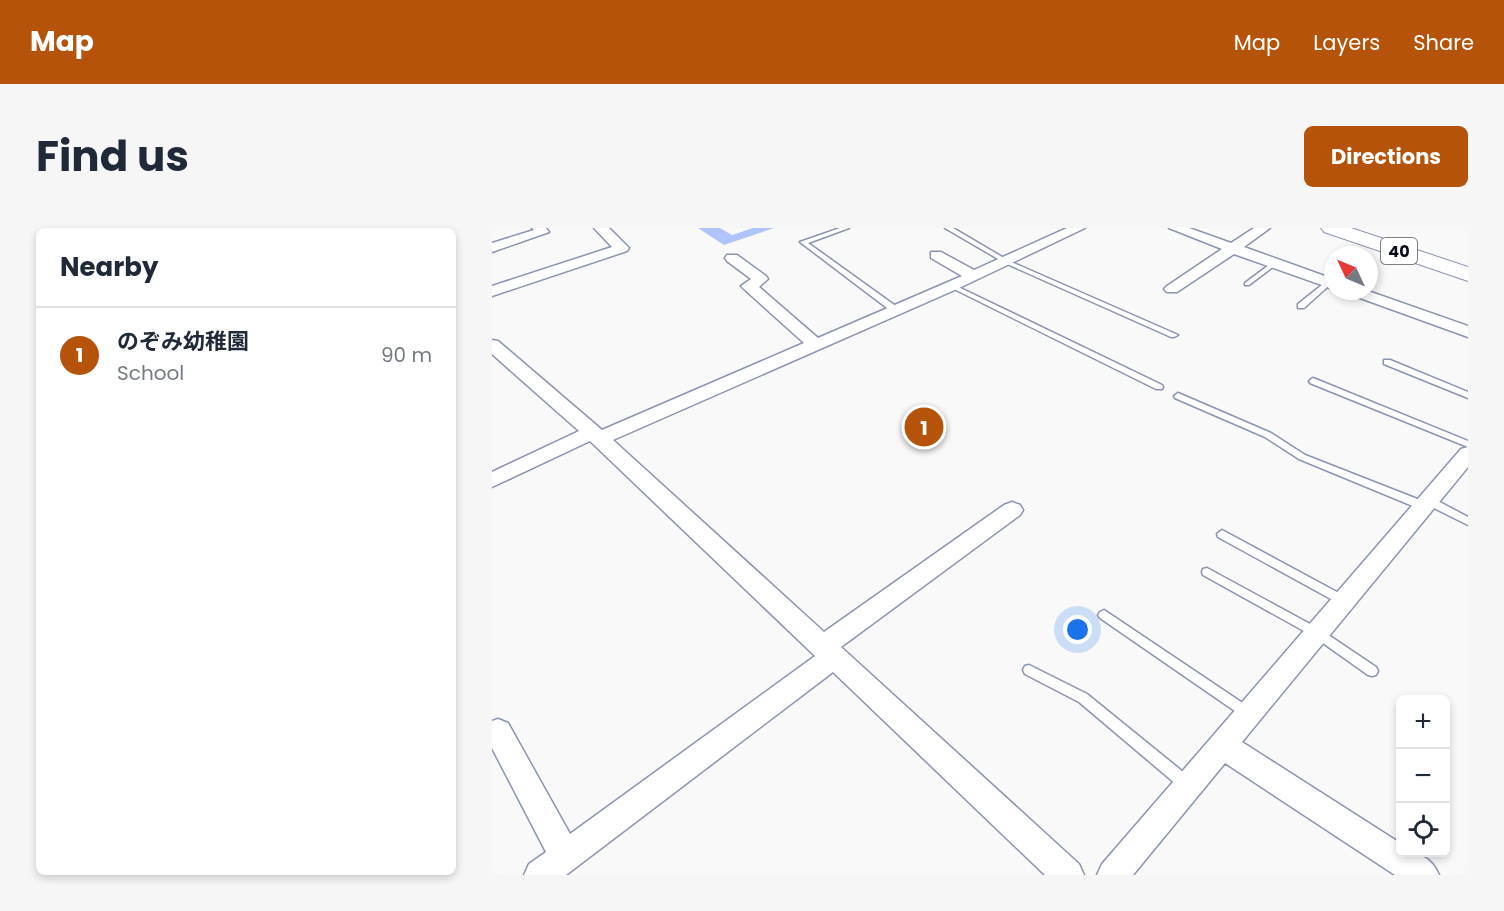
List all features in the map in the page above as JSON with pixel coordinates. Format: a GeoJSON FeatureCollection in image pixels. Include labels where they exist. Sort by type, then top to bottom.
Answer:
{"type":"FeatureCollection","features":[{"type":"Feature","properties":{"kind":"main road","name":"40"},"geometry":{"type":"LineString","coordinates":[[1331,228],[1468,274]]}},
{"type":"Feature","properties":{"kind":"street"},"geometry":{"type":"LineString","coordinates":[[492,248],[542,232],[539,228]]}},
{"type":"Feature","properties":{"kind":"street"},"geometry":{"type":"LineString","coordinates":[[492,291],[622,248],[601,228]]}},
{"type":"Feature","properties":{"kind":"street"},"geometry":{"type":"LineString","coordinates":[[492,480],[952,286],[1078,228]]}},
{"type":"Feature","properties":{"kind":"street"},"geometry":{"type":"LineString","coordinates":[[1176,228],[1324,280]]}},
{"type":"Feature","properties":{"kind":"street"},"geometry":{"type":"LineString","coordinates":[[1172,289],[1231,247],[1263,228]]}},
{"type":"Feature","properties":{"kind":"street"},"geometry":{"type":"LineString","coordinates":[[936,255],[973,276]]}},
{"type":"Feature","properties":{"kind":"street"},"geometry":{"type":"LineString","coordinates":[[732,258],[761,279],[749,286],[815,344]]}},
{"type":"Feature","properties":{"kind":"street"},"geometry":{"type":"LineString","coordinates":[[1378,300],[1468,332]]}},
{"type":"Feature","properties":{"kind":"street"},"geometry":{"type":"LineString","coordinates":[[492,345],[595,436],[1068,875]]}},
{"type":"Feature","properties":{"kind":"street"},"geometry":{"type":"LineString","coordinates":[[1113,875],[1426,503],[1464,465]]}},
{"type":"Feature","properties":{"kind":"street"},"geometry":{"type":"LineString","coordinates":[[540,875],[1011,510]]}},
{"type":"Feature","properties":{"kind":"street"},"geometry":{"type":"LineString","coordinates":[[498,732],[564,855]]}},
{"type":"Feature","properties":{"kind":"street"},"geometry":{"type":"LineString","coordinates":[[1222,746],[1423,875]]}},
{"type":"Feature","properties":{"kind":"lane"},"geometry":{"type":"LineString","coordinates":[[846,228],[803,242],[894,309]]}},
{"type":"Feature","properties":{"kind":"lane"},"geometry":{"type":"LineString","coordinates":[[948,228],[1007,262],[1174,335]]}},
{"type":"Feature","properties":{"kind":"lane"},"geometry":{"type":"LineString","coordinates":[[1247,284],[1275,263]]}},
{"type":"Feature","properties":{"kind":"lane"},"geometry":{"type":"LineString","coordinates":[[952,286],[1159,387]]}},
{"type":"Feature","properties":{"kind":"lane"},"geometry":{"type":"LineString","coordinates":[[1301,306],[1324,288]]}},
{"type":"Feature","properties":{"kind":"lane"},"geometry":{"type":"LineString","coordinates":[[1387,362],[1468,394]]}},
{"type":"Feature","properties":{"kind":"lane"},"geometry":{"type":"LineString","coordinates":[[1313,381],[1468,444]]}},
{"type":"Feature","properties":{"kind":"lane"},"geometry":{"type":"LineString","coordinates":[[1178,396],[1268,435],[1302,457],[1468,521]]}},
{"type":"Feature","properties":{"kind":"lane"},"geometry":{"type":"LineString","coordinates":[[1222,534],[1344,601]]}},
{"type":"Feature","properties":{"kind":"lane"},"geometry":{"type":"LineString","coordinates":[[1207,572],[1317,633],[1372,671]]}},
{"type":"Feature","properties":{"kind":"lane"},"geometry":{"type":"LineString","coordinates":[[1104,615],[1249,714]]}},
{"type":"Feature","properties":{"kind":"lane"},"geometry":{"type":"LineString","coordinates":[[1029,670],[1083,698],[1189,786]]}},
{"type":"Feature","properties":{"kind":"shaded area"},"geometry":{"type":"Polygon","coordinates":[[[698,228],[720,228],[732,235],[753,228],[774,228],[724,245],[698,228]]]}},
{"type":"Feature","properties":{"kind":"place","name":"のぞみ幼稚園"},"geometry":{"type":"Point","coordinates":[924,427]}}]}
